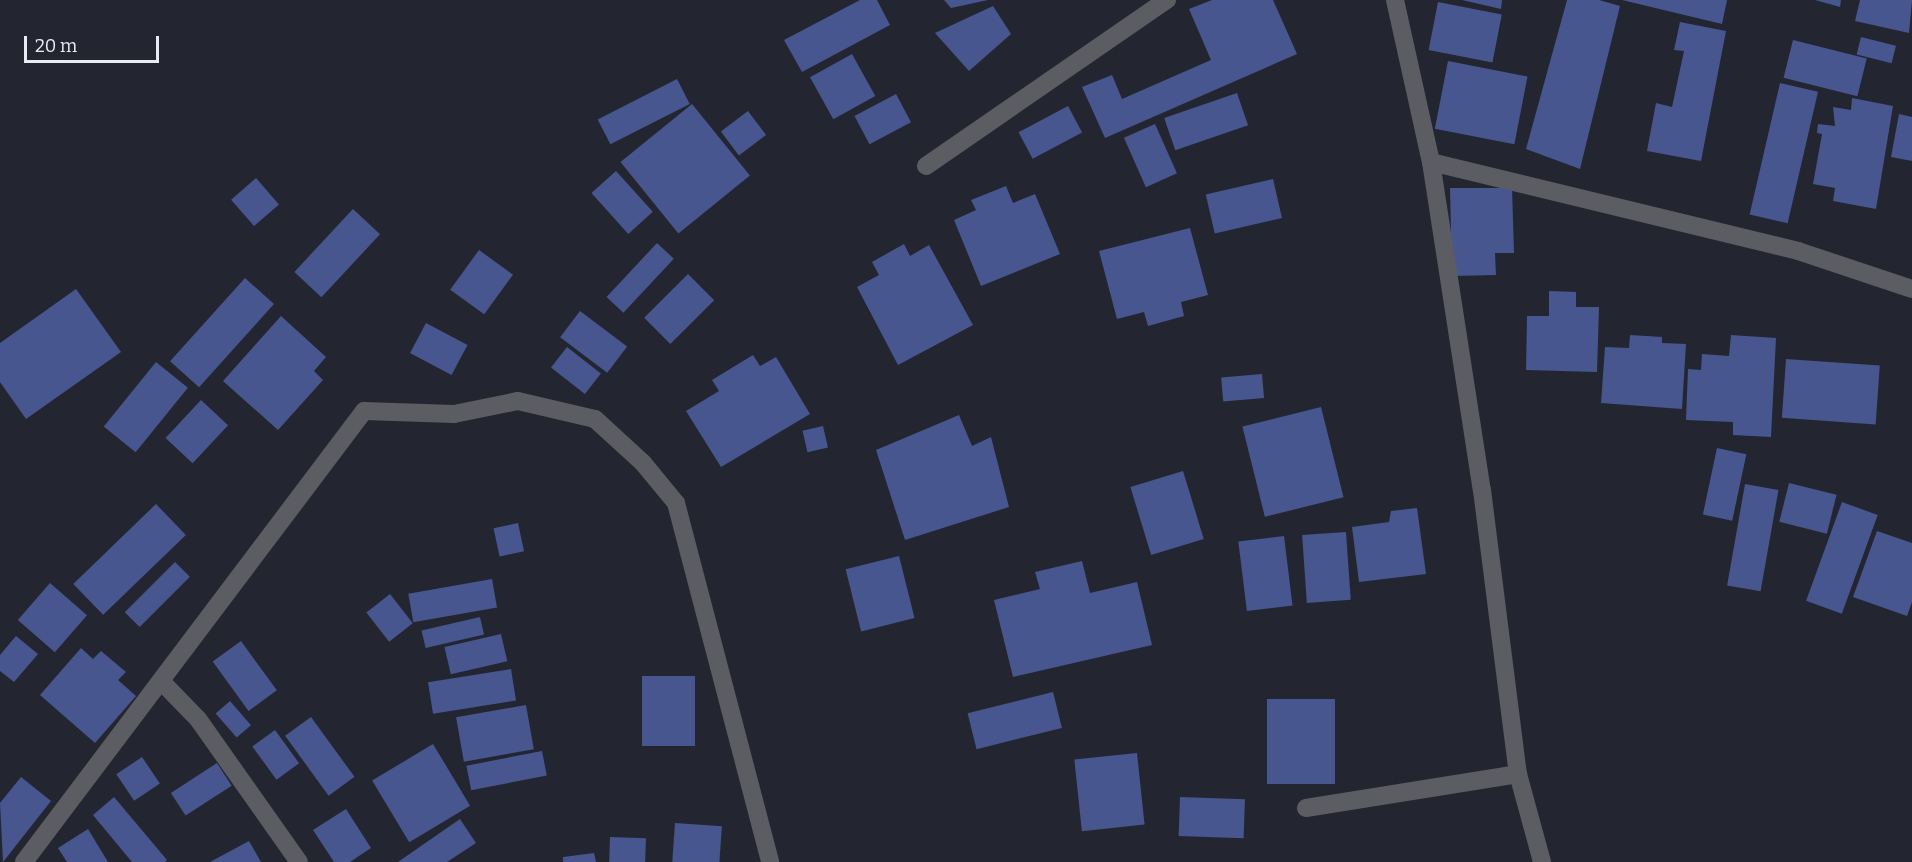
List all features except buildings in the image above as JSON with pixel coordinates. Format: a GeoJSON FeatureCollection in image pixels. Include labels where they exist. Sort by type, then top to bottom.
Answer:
{"type":"FeatureCollection","features":[{"type":"Feature","properties":{"kind":"street"},"geometry":{"type":"LineString","coordinates":[[926,166],[1167,0]]}},
{"type":"Feature","properties":{"kind":"street"},"geometry":{"type":"LineString","coordinates":[[1395,0],[1431,162],[1482,490],[1518,774],[1542,862]]}},
{"type":"Feature","properties":{"kind":"street"},"geometry":{"type":"LineString","coordinates":[[1431,162],[1798,251],[1912,289]]}},
{"type":"Feature","properties":{"kind":"street"},"geometry":{"type":"LineString","coordinates":[[24,862],[363,411],[454,414],[518,401],[596,419],[643,463],[676,503],[770,862]]}},
{"type":"Feature","properties":{"kind":"street"},"geometry":{"type":"LineString","coordinates":[[161,681],[198,719],[300,862]]}},
{"type":"Feature","properties":{"kind":"street"},"geometry":{"type":"LineString","coordinates":[[1306,808],[1518,774]]}}]}
